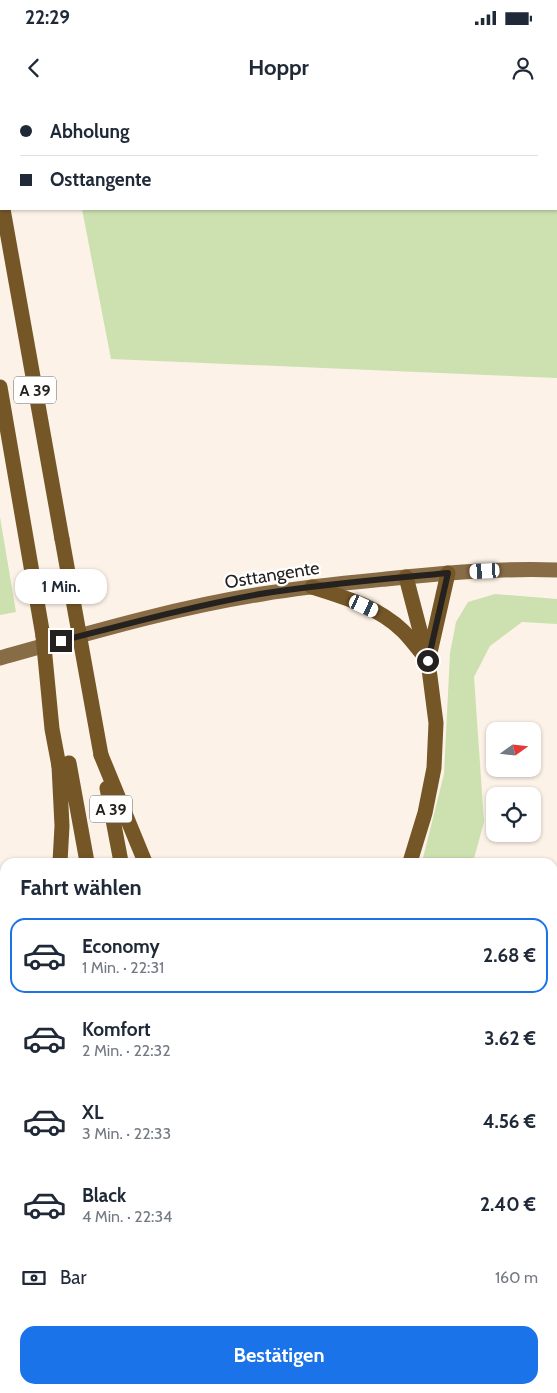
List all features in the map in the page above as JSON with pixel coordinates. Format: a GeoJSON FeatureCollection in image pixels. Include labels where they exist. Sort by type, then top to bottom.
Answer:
{"type":"FeatureCollection","features":[{"type":"Feature","properties":{"kind":"highway","name":"A 39"},"geometry":{"type":"LineString","coordinates":[[3,210],[120,858]]}},
{"type":"Feature","properties":{"kind":"highway","name":"A 39"},"geometry":{"type":"LineString","coordinates":[[0,388],[44,636],[52,729],[64,764],[86,858]]}},
{"type":"Feature","properties":{"kind":"highway"},"geometry":{"type":"LineString","coordinates":[[428,661],[448,573]]}},
{"type":"Feature","properties":{"kind":"highway"},"geometry":{"type":"LineString","coordinates":[[406,577],[428,661],[436,723],[434,768],[425,813],[411,858]]}},
{"type":"Feature","properties":{"kind":"highway"},"geometry":{"type":"LineString","coordinates":[[312,587],[349,599],[379,613],[403,630],[428,661]]}},
{"type":"Feature","properties":{"kind":"highway"},"geometry":{"type":"LineString","coordinates":[[101,755],[143,858]]}},
{"type":"Feature","properties":{"kind":"highway"},"geometry":{"type":"LineString","coordinates":[[60,858],[64,764]]}},
{"type":"Feature","properties":{"kind":"main road","name":"Osttangente"},"geometry":{"type":"LineString","coordinates":[[0,658],[187,609],[261,594],[448,573],[522,569],[557,570]]}},
{"type":"Feature","properties":{"kind":"green space"},"geometry":{"type":"Polygon","coordinates":[[[82,210],[557,210],[557,378],[111,359],[82,210]]]}},
{"type":"Feature","properties":{"kind":"green space"},"geometry":{"type":"Polygon","coordinates":[[[0,517],[16,612],[0,615],[0,517]]]}},
{"type":"Feature","properties":{"kind":"green space"},"geometry":{"type":"Polygon","coordinates":[[[495,594],[557,599],[557,624],[522,622],[490,646],[474,677],[484,822],[474,858],[423,858],[444,774],[450,653],[456,622],[468,602],[495,594]]]}},
{"type":"Feature","properties":{"kind":"route"},"geometry":{"type":"LineString","coordinates":[[61,641],[158,616],[261,594],[448,573],[428,661]]}}]}
